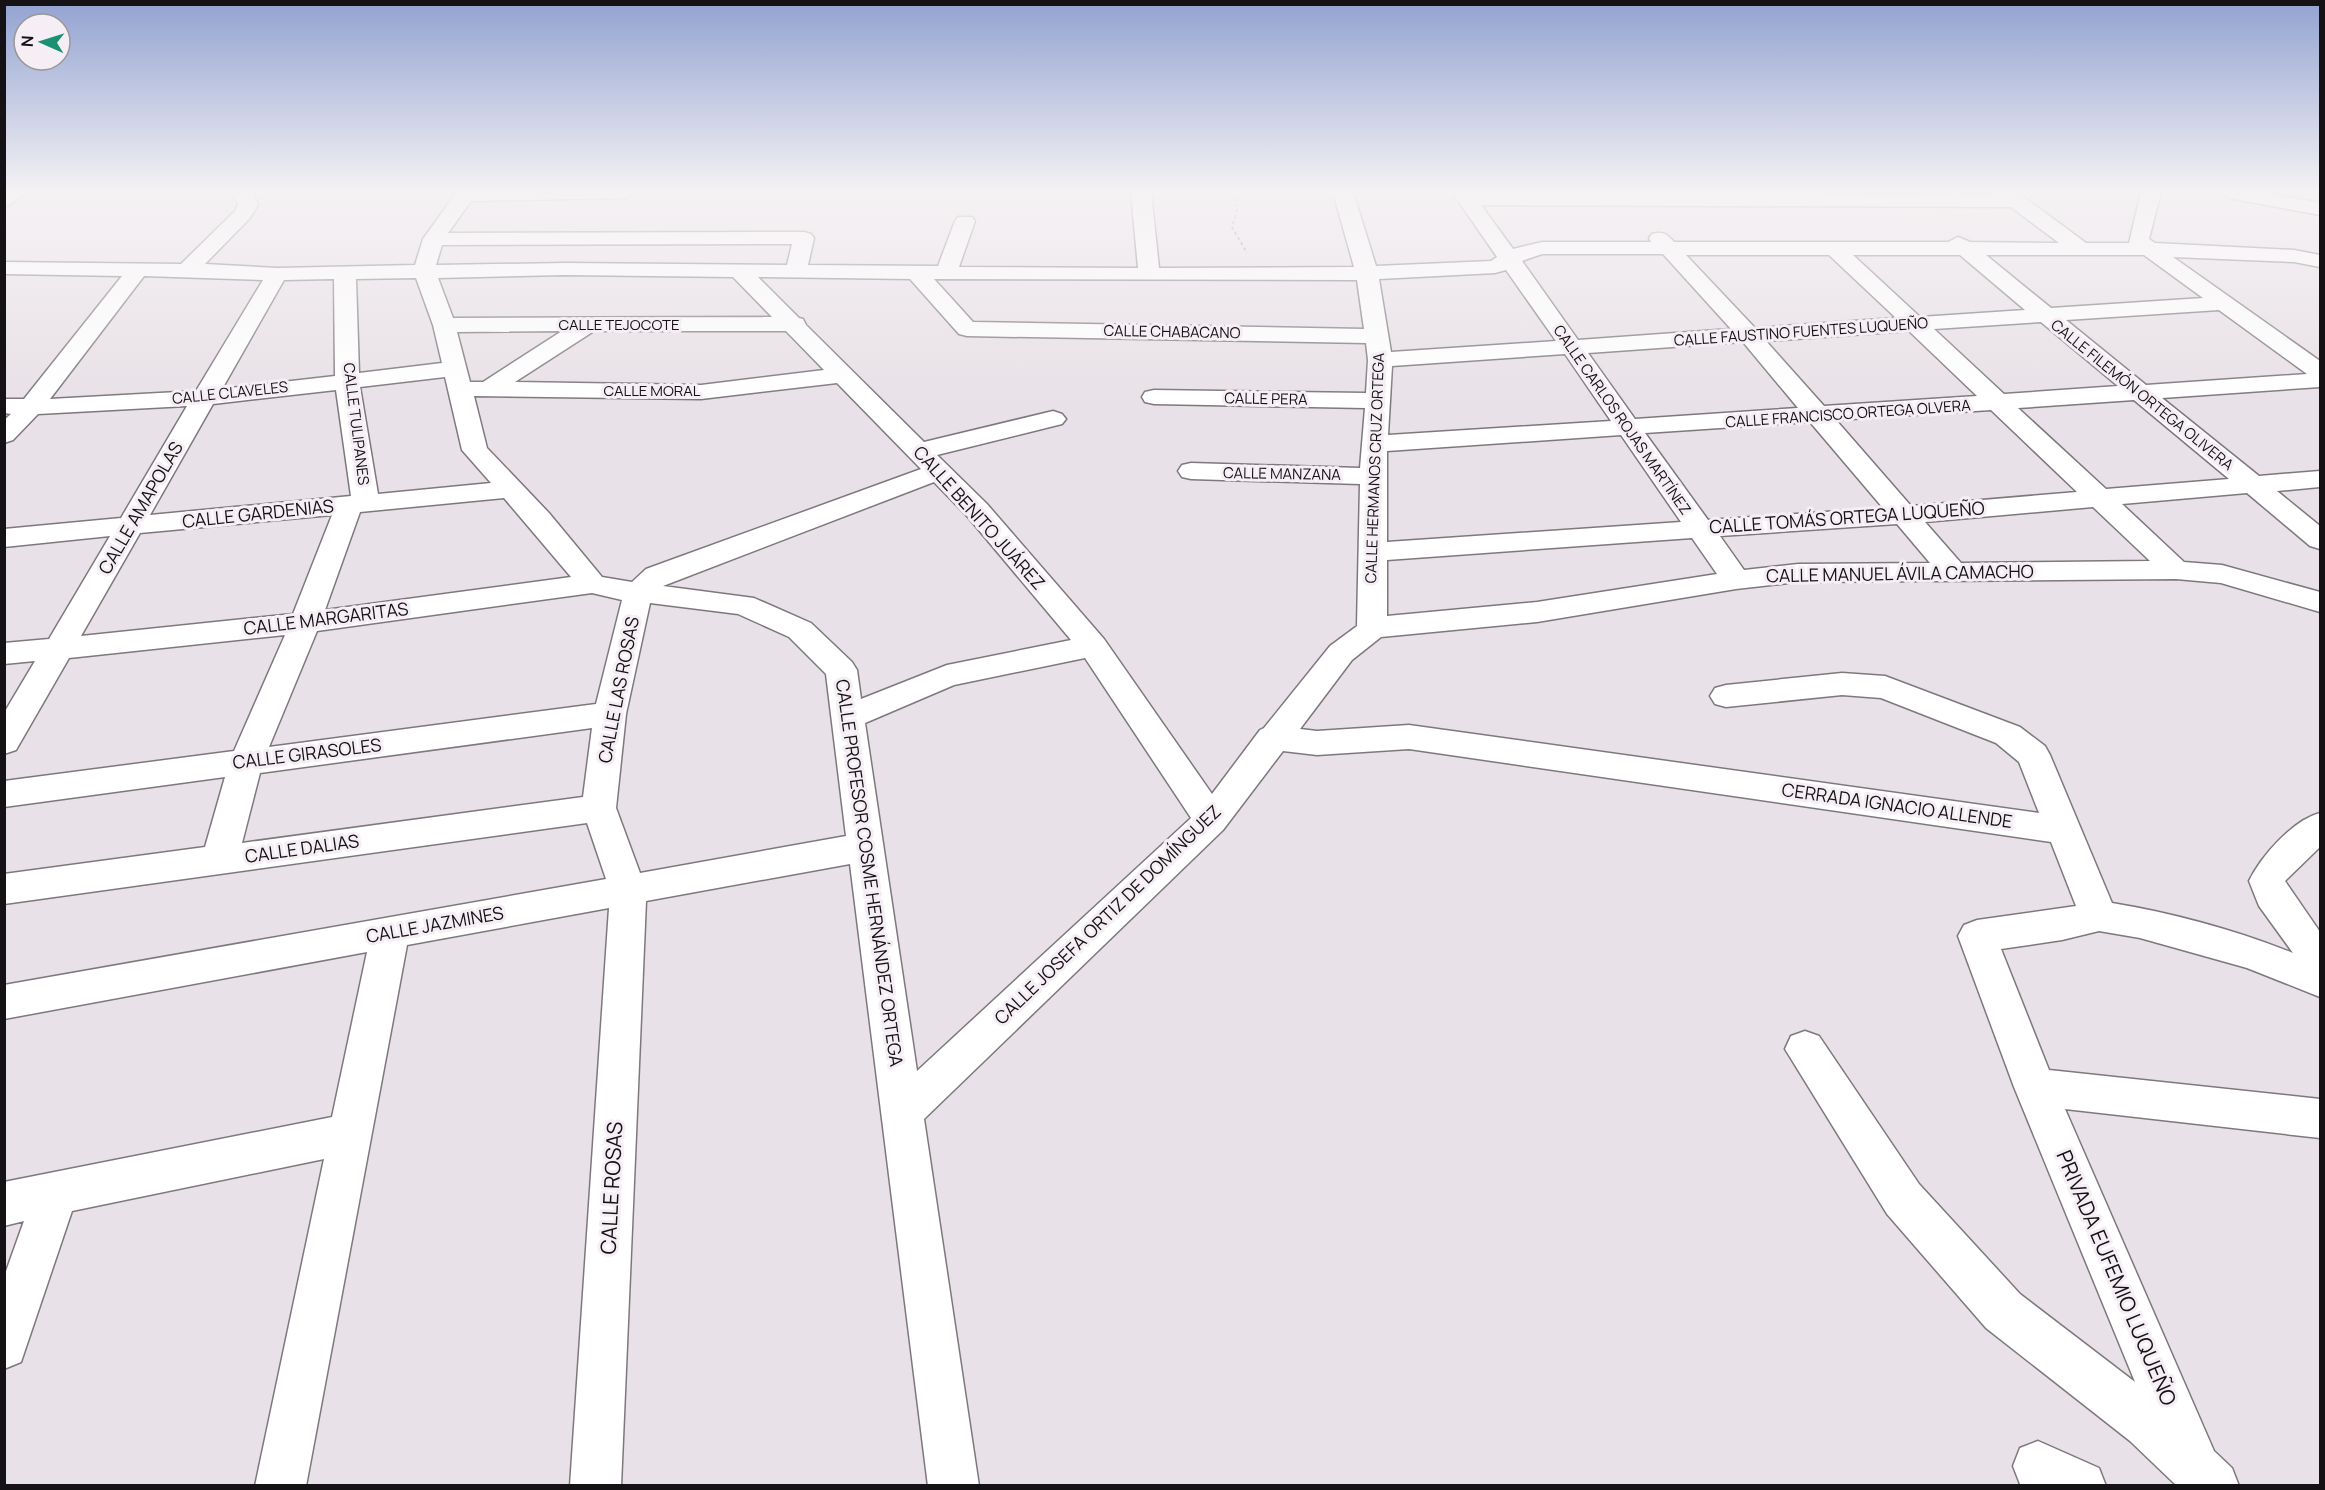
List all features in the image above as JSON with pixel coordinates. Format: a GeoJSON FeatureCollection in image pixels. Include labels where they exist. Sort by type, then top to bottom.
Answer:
{"type":"FeatureCollection","features":[{"type":"Feature","properties":{"kind":"street"},"geometry":{"type":"LineString","coordinates":[[187,270],[195,262]]}},
{"type":"Feature","properties":{"kind":"street"},"geometry":{"type":"LineString","coordinates":[[426,262],[424,270],[444,325],[475,450],[592,584]]}},
{"type":"Feature","properties":{"kind":"street"},"geometry":{"type":"LineString","coordinates":[[565,269],[570,262]]}},
{"type":"Feature","properties":{"kind":"street"},"geometry":{"type":"LineString","coordinates":[[796,271],[798,262]]}},
{"type":"Feature","properties":{"kind":"street"},"geometry":{"type":"LineString","coordinates":[[946,273],[950,262]]}},
{"type":"Feature","properties":{"kind":"street"},"geometry":{"type":"LineString","coordinates":[[1148,262],[1149,275]]}},
{"type":"Feature","properties":{"kind":"street","name":"CALLE HERMANOS CRUZ ORTEGA"},"geometry":{"type":"LineString","coordinates":[[1364,262],[1379,348],[1373,476],[1372,628]]}},
{"type":"Feature","properties":{"kind":"street"},"geometry":{"type":"LineString","coordinates":[[4,268],[187,270],[277,274],[565,269],[1149,275],[1475,270],[1495,267],[1506,262]]}},
{"type":"Feature","properties":{"kind":"street","name":"CALLE CARLOS ROJAS MARTÍNEZ"},"geometry":{"type":"LineString","coordinates":[[1510,262],[1736,580]]}},
{"type":"Feature","properties":{"kind":"street"},"geometry":{"type":"LineString","coordinates":[[1681,262],[1749,335],[1953,572]]}},
{"type":"Feature","properties":{"kind":"street"},"geometry":{"type":"LineString","coordinates":[[1843,262],[1915,325],[2176,570]]}},
{"type":"Feature","properties":{"kind":"street","name":"CALLE FILEMÓN ORTEGA OLIVERA"},"geometry":{"type":"LineString","coordinates":[[1981,262],[2320,540]]}},
{"type":"Feature","properties":{"kind":"street"},"geometry":{"type":"LineString","coordinates":[[2163,262],[2320,372]]}},
{"type":"Feature","properties":{"kind":"street"},"geometry":{"type":"LineString","coordinates":[[4,435],[31,407],[138,269]]}},
{"type":"Feature","properties":{"kind":"street","name":"CALLE BENITO JUÁREZ"},"geometry":{"type":"LineString","coordinates":[[739,271],[795,324],[937,472],[977,510],[1093,646],[1211,820]]}},
{"type":"Feature","properties":{"kind":"street","name":"CALLE TULIPANES"},"geometry":{"type":"LineString","coordinates":[[219,860],[246,762],[358,504],[348,381],[345,272]]}},
{"type":"Feature","properties":{"kind":"street","name":"CALLE CHABACANO"},"geometry":{"type":"LineString","coordinates":[[915,272],[967,328],[1379,348]]}},
{"type":"Feature","properties":{"kind":"street","name":"CALLE AMAPOLAS"},"geometry":{"type":"LineString","coordinates":[[4,742],[277,274]]}},
{"type":"Feature","properties":{"kind":"street","name":"CALLE FAUSTINO FUENTES LUQUEÑO"},"geometry":{"type":"LineString","coordinates":[[1379,348],[1571,349],[2223,303]]}},
{"type":"Feature","properties":{"kind":"street","name":"CALLE TEJOCOTE"},"geometry":{"type":"LineString","coordinates":[[444,325],[795,324]]}},
{"type":"Feature","properties":{"kind":"street"},"geometry":{"type":"LineString","coordinates":[[488,390],[588,325]]}},
{"type":"Feature","properties":{"kind":"street","name":"CALLE MORAL"},"geometry":{"type":"LineString","coordinates":[[458,379],[488,390],[701,392],[843,375]]}},
{"type":"Feature","properties":{"kind":"street","name":"CALLE CLAVELES"},"geometry":{"type":"LineString","coordinates":[[4,406],[31,407],[204,398],[348,381],[458,379]]}},
{"type":"Feature","properties":{"kind":"street","name":"CALLE FRANCISCO ORTEGA OLVERA"},"geometry":{"type":"LineString","coordinates":[[1376,444],[1999,404],[2320,380]]}},
{"type":"Feature","properties":{"kind":"street","name":"CALLE PERA"},"geometry":{"type":"LineString","coordinates":[[1154,397],[1378,401]]}},
{"type":"Feature","properties":{"kind":"street"},"geometry":{"type":"LineString","coordinates":[[919,451],[1053,419]]}},
{"type":"Feature","properties":{"kind":"street","name":"CALLE MANZANA"},"geometry":{"type":"LineString","coordinates":[[1191,471],[1373,476]]}},
{"type":"Feature","properties":{"kind":"street"},"geometry":{"type":"LineString","coordinates":[[638,593],[656,576],[937,472]]}},
{"type":"Feature","properties":{"kind":"street","name":"CALLE TOMÁS ORTEGA LUQUEÑO"},"geometry":{"type":"LineString","coordinates":[[1372,552],[1904,515],[2320,478]]}},
{"type":"Feature","properties":{"kind":"street","name":"CALLE GARDENIAS"},"geometry":{"type":"LineString","coordinates":[[4,538],[511,489]]}},
{"type":"Feature","properties":{"kind":"street","name":"CALLE MANUEL ÁVILA CAMACHO"},"geometry":{"type":"LineString","coordinates":[[1372,628],[1537,612],[1736,580],[1798,573],[2176,570],[2222,574],[2320,602]]}},
{"type":"Feature","properties":{"kind":"street","name":"CALLE PROFESOR COSME HERNÁNDEZ ORTEGA"},"geometry":{"type":"LineString","coordinates":[[592,584],[638,593],[744,605],[800,630],[841,670],[954,1485]]}},
{"type":"Feature","properties":{"kind":"street","name":"CALLE MARGARITAS"},"geometry":{"type":"LineString","coordinates":[[4,654],[305,622],[592,584]]}},
{"type":"Feature","properties":{"kind":"street","name":"CALLE LAS ROSAS"},"geometry":{"type":"LineString","coordinates":[[628,890],[599,808],[610,714],[638,593]]}},
{"type":"Feature","properties":{"kind":"street","name":"CALLE JOSEFA ORTIZ DE DOMÍNGUEZ"},"geometry":{"type":"LineString","coordinates":[[903,1112],[1211,820],[1272,738],[1341,653],[1362,639],[1372,628]]}},
{"type":"Feature","properties":{"kind":"street"},"geometry":{"type":"LineString","coordinates":[[847,717],[947,676],[1093,646]]}},
{"type":"Feature","properties":{"kind":"street"},"geometry":{"type":"LineString","coordinates":[[1726,696],[1842,684],[1885,687],[2008,735],[2033,754],[2099,916],[2140,923],[2253,954],[2320,981]]}},
{"type":"Feature","properties":{"kind":"street","name":"CALLE GIRASOLES"},"geometry":{"type":"LineString","coordinates":[[4,794],[610,714]]}},
{"type":"Feature","properties":{"kind":"street","name":"CERRADA IGNACIO ALLENDE"},"geometry":{"type":"LineString","coordinates":[[1272,738],[1317,743],[1409,737],[2065,830]]}},
{"type":"Feature","properties":{"kind":"street","name":"CALLE DALIAS"},"geometry":{"type":"LineString","coordinates":[[4,889],[599,808]]}},
{"type":"Feature","properties":{"kind":"street"},"geometry":{"type":"LineString","coordinates":[[2320,826],[2274,868],[2267,881],[2272,895],[2320,961]]}},
{"type":"Feature","properties":{"kind":"street","name":"CALLE JAZMINES"},"geometry":{"type":"LineString","coordinates":[[4,1002],[866,847]]}},
{"type":"Feature","properties":{"kind":"street","name":"CALLE ROSAS"},"geometry":{"type":"LineString","coordinates":[[595,1485],[628,890]]}},
{"type":"Feature","properties":{"kind":"street","name":"PRIVADA EUFEMIO LUQUEÑO"},"geometry":{"type":"LineString","coordinates":[[2099,916],[2062,925],[1977,936],[2035,1087],[2205,1477]]}},
{"type":"Feature","properties":{"kind":"street"},"geometry":{"type":"LineString","coordinates":[[280,1485],[390,933]]}},
{"type":"Feature","properties":{"kind":"street"},"geometry":{"type":"LineString","coordinates":[[1805,1049],[1903,1199],[2003,1311],[2148,1423],[2205,1477]]}},
{"type":"Feature","properties":{"kind":"street"},"geometry":{"type":"LineString","coordinates":[[2035,1087],[2320,1118]]}},
{"type":"Feature","properties":{"kind":"street"},"geometry":{"type":"LineString","coordinates":[[4,1204],[350,1133]]}},
{"type":"Feature","properties":{"kind":"street"},"geometry":{"type":"LineString","coordinates":[[4,1345],[56,1194]]}},
{"type":"Feature","properties":{"kind":"path"},"geometry":{"type":"LineString","coordinates":[[1255,262],[1266,274]]}}]}
